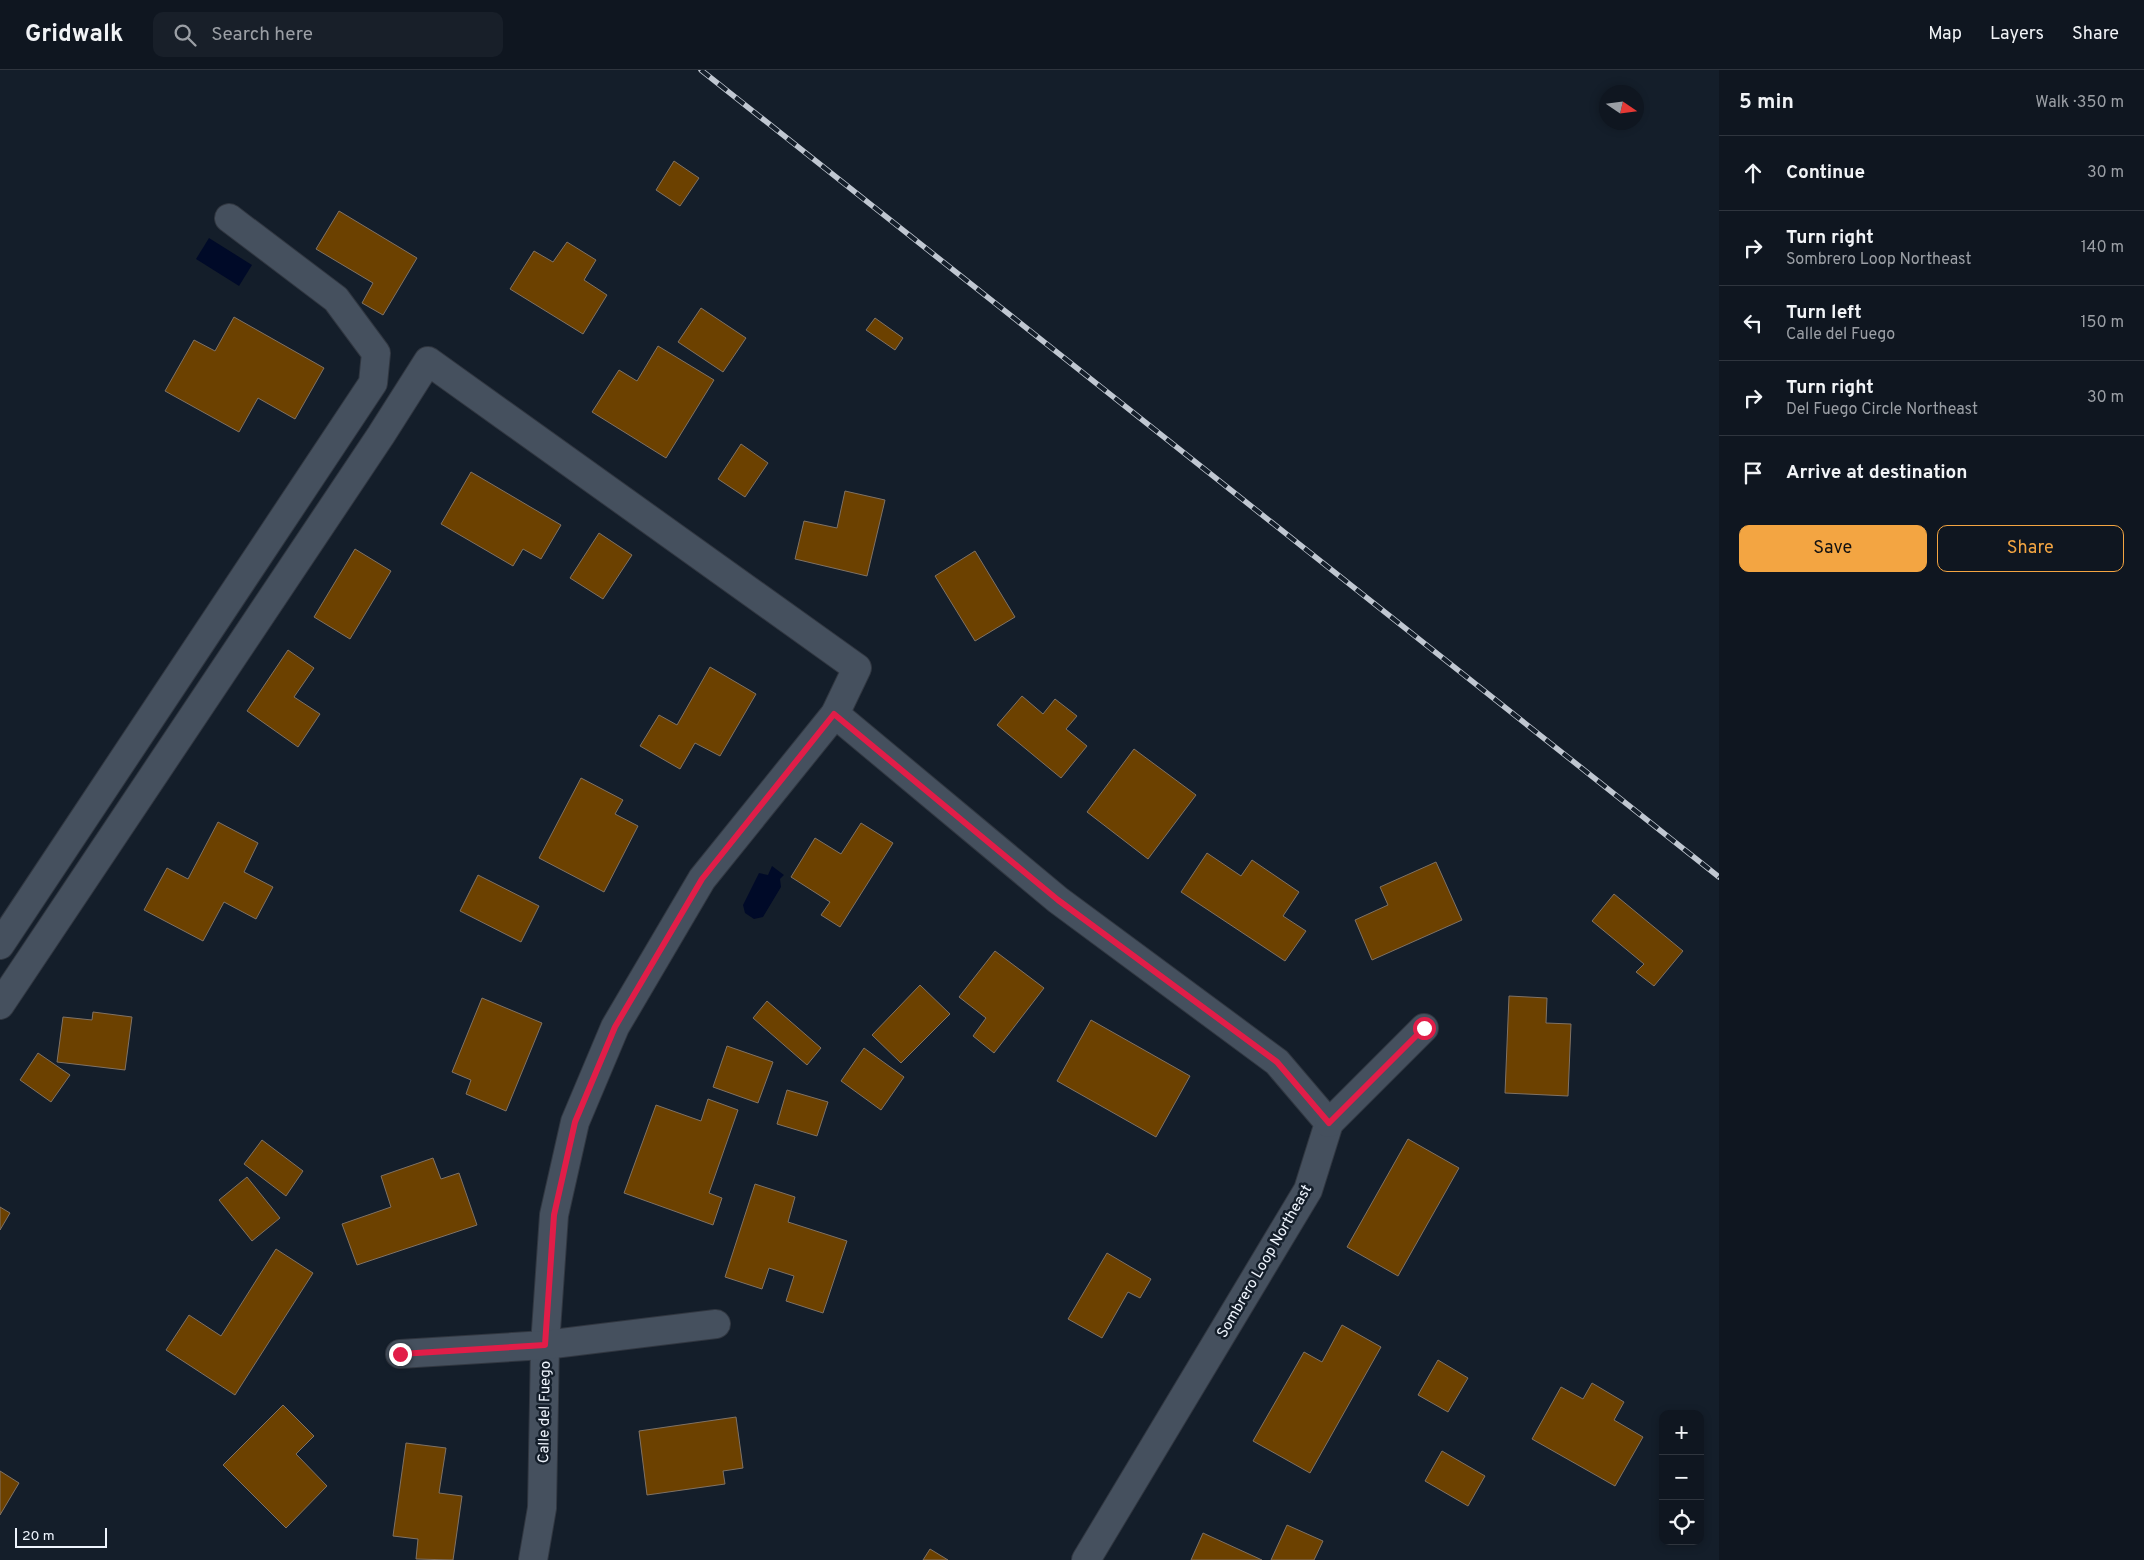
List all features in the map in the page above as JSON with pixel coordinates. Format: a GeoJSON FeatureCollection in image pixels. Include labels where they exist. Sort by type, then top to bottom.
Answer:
{"type":"FeatureCollection","features":[{"type":"Feature","properties":{"kind":"street"},"geometry":{"type":"LineString","coordinates":[[0,946],[373,384],[376,353],[336,299],[228,218]]}},
{"type":"Feature","properties":{"kind":"street","name":"Calle del Fuego"},"geometry":{"type":"LineString","coordinates":[[0,1005],[381,435],[428,361],[857,668],[834,714],[702,879],[615,1027],[575,1122],[556,1206],[545,1345],[542,1508],[533,1560]]}},
{"type":"Feature","properties":{"kind":"street"},"geometry":{"type":"LineString","coordinates":[[834,714],[1058,900],[1277,1062],[1329,1123],[1424,1028]]}},
{"type":"Feature","properties":{"kind":"street","name":"Sombrero Loop Northeast"},"geometry":{"type":"LineString","coordinates":[[1086,1560],[1308,1190],[1329,1123]]}},
{"type":"Feature","properties":{"kind":"street"},"geometry":{"type":"LineString","coordinates":[[400,1354],[545,1345],[716,1324]]}},
{"type":"Feature","properties":{"kind":"water"},"geometry":{"type":"Polygon","coordinates":[[[209,238],[252,265],[239,286],[196,259],[209,238]]]}},
{"type":"Feature","properties":{"kind":"water"},"geometry":{"type":"Polygon","coordinates":[[[772,866],[784,875],[780,879],[781,887],[763,917],[754,919],[745,913],[743,905],[759,873],[768,875],[772,866]]]}},
{"type":"Feature","properties":{"kind":"building"},"geometry":{"type":"Polygon","coordinates":[[[674,161],[699,178],[680,206],[656,190],[674,161]]]}},
{"type":"Feature","properties":{"kind":"building"},"geometry":{"type":"Polygon","coordinates":[[[339,211],[417,258],[383,315],[362,303],[373,283],[316,249],[339,211]]]}},
{"type":"Feature","properties":{"kind":"building"},"geometry":{"type":"Polygon","coordinates":[[[567,242],[596,260],[584,280],[607,295],[583,334],[510,289],[534,251],[553,262],[567,242]]]}},
{"type":"Feature","properties":{"kind":"building"},"geometry":{"type":"Polygon","coordinates":[[[701,308],[746,338],[723,372],[678,342],[701,308]]]}},
{"type":"Feature","properties":{"kind":"building"},"geometry":{"type":"Polygon","coordinates":[[[234,317],[324,368],[295,419],[258,398],[239,432],[165,391],[194,340],[215,351],[234,317]]]}},
{"type":"Feature","properties":{"kind":"building"},"geometry":{"type":"Polygon","coordinates":[[[875,318],[903,338],[895,350],[866,330],[875,318]]]}},
{"type":"Feature","properties":{"kind":"building"},"geometry":{"type":"Polygon","coordinates":[[[658,346],[714,380],[666,458],[592,412],[619,370],[637,381],[658,346]]]}},
{"type":"Feature","properties":{"kind":"building"},"geometry":{"type":"Polygon","coordinates":[[[741,444],[768,463],[745,497],[718,479],[741,444]]]}},
{"type":"Feature","properties":{"kind":"building"},"geometry":{"type":"Polygon","coordinates":[[[471,472],[561,525],[541,559],[523,549],[513,566],[441,524],[471,472]]]}},
{"type":"Feature","properties":{"kind":"building"},"geometry":{"type":"Polygon","coordinates":[[[845,491],[885,500],[867,576],[795,559],[804,521],[837,528],[845,491]]]}},
{"type":"Feature","properties":{"kind":"building"},"geometry":{"type":"Polygon","coordinates":[[[599,533],[632,555],[603,599],[570,578],[599,533]]]}},
{"type":"Feature","properties":{"kind":"building"},"geometry":{"type":"Polygon","coordinates":[[[355,549],[391,571],[350,639],[314,617],[355,549]]]}},
{"type":"Feature","properties":{"kind":"building"},"geometry":{"type":"Polygon","coordinates":[[[975,551],[1015,617],[975,641],[935,576],[975,551]]]}},
{"type":"Feature","properties":{"kind":"building"},"geometry":{"type":"Polygon","coordinates":[[[288,650],[314,668],[294,697],[320,714],[298,747],[247,711],[288,650]]]}},
{"type":"Feature","properties":{"kind":"building"},"geometry":{"type":"Polygon","coordinates":[[[710,667],[756,694],[720,756],[695,743],[680,769],[640,746],[659,715],[677,725],[710,667]]]}},
{"type":"Feature","properties":{"kind":"building"},"geometry":{"type":"Polygon","coordinates":[[[1022,696],[1043,714],[1055,699],[1077,716],[1066,729],[1087,746],[1061,778],[997,725],[1022,696]]]}},
{"type":"Feature","properties":{"kind":"building"},"geometry":{"type":"Polygon","coordinates":[[[1134,749],[1196,795],[1148,859],[1087,812],[1134,749]]]}},
{"type":"Feature","properties":{"kind":"building"},"geometry":{"type":"Polygon","coordinates":[[[581,778],[623,800],[615,814],[638,826],[604,892],[539,858],[581,778]]]}},
{"type":"Feature","properties":{"kind":"building"},"geometry":{"type":"Polygon","coordinates":[[[218,822],[258,843],[244,872],[273,887],[256,919],[224,902],[203,941],[144,910],[167,868],[188,879],[218,822]]]}},
{"type":"Feature","properties":{"kind":"building"},"geometry":{"type":"Polygon","coordinates":[[[861,823],[893,843],[840,927],[821,915],[830,902],[791,877],[815,838],[841,854],[861,823]]]}},
{"type":"Feature","properties":{"kind":"building"},"geometry":{"type":"Polygon","coordinates":[[[1207,853],[1241,876],[1252,860],[1299,892],[1283,916],[1306,931],[1285,961],[1181,892],[1207,853]]]}},
{"type":"Feature","properties":{"kind":"building"},"geometry":{"type":"Polygon","coordinates":[[[1436,862],[1462,920],[1372,960],[1355,920],[1388,905],[1380,887],[1436,862]]]}},
{"type":"Feature","properties":{"kind":"building"},"geometry":{"type":"Polygon","coordinates":[[[478,875],[539,906],[521,942],[460,911],[478,875]]]}},
{"type":"Feature","properties":{"kind":"building"},"geometry":{"type":"Polygon","coordinates":[[[1614,894],[1683,951],[1654,986],[1636,972],[1644,964],[1592,921],[1614,894]]]}},
{"type":"Feature","properties":{"kind":"building"},"geometry":{"type":"Polygon","coordinates":[[[995,951],[1044,988],[994,1053],[973,1036],[986,1018],[959,997],[995,951]]]}},
{"type":"Feature","properties":{"kind":"building"},"geometry":{"type":"Polygon","coordinates":[[[920,985],[950,1014],[901,1063],[872,1035],[920,985]]]}},
{"type":"Feature","properties":{"kind":"building"},"geometry":{"type":"Polygon","coordinates":[[[1509,996],[1547,998],[1546,1023],[1571,1024],[1568,1096],[1505,1093],[1509,996]]]}},
{"type":"Feature","properties":{"kind":"building"},"geometry":{"type":"Polygon","coordinates":[[[482,998],[542,1023],[506,1111],[466,1094],[471,1080],[452,1072],[482,998]]]}},
{"type":"Feature","properties":{"kind":"building"},"geometry":{"type":"Polygon","coordinates":[[[767,1001],[821,1048],[807,1065],[753,1018],[767,1001]]]}},
{"type":"Feature","properties":{"kind":"building"},"geometry":{"type":"Polygon","coordinates":[[[93,1012],[132,1017],[125,1070],[57,1062],[63,1017],[92,1020],[93,1012]]]}},
{"type":"Feature","properties":{"kind":"building"},"geometry":{"type":"Polygon","coordinates":[[[1091,1020],[1190,1076],[1156,1137],[1057,1081],[1091,1020]]]}},
{"type":"Feature","properties":{"kind":"building"},"geometry":{"type":"Polygon","coordinates":[[[727,1046],[773,1062],[758,1103],[713,1087],[727,1046]]]}},
{"type":"Feature","properties":{"kind":"building"},"geometry":{"type":"Polygon","coordinates":[[[864,1048],[904,1077],[881,1110],[841,1081],[864,1048]]]}},
{"type":"Feature","properties":{"kind":"building"},"geometry":{"type":"Polygon","coordinates":[[[38,1053],[70,1075],[51,1102],[20,1080],[38,1053]]]}},
{"type":"Feature","properties":{"kind":"building"},"geometry":{"type":"Polygon","coordinates":[[[787,1090],[828,1102],[817,1136],[777,1124],[787,1090]]]}},
{"type":"Feature","properties":{"kind":"building"},"geometry":{"type":"Polygon","coordinates":[[[708,1099],[738,1110],[709,1193],[722,1198],[713,1225],[624,1193],[656,1105],[701,1121],[708,1099]]]}},
{"type":"Feature","properties":{"kind":"building"},"geometry":{"type":"Polygon","coordinates":[[[1408,1139],[1459,1168],[1398,1276],[1347,1247],[1408,1139]]]}},
{"type":"Feature","properties":{"kind":"building"},"geometry":{"type":"Polygon","coordinates":[[[262,1140],[303,1171],[286,1196],[244,1164],[262,1140]]]}},
{"type":"Feature","properties":{"kind":"building"},"geometry":{"type":"Polygon","coordinates":[[[433,1158],[441,1179],[459,1173],[477,1225],[357,1265],[342,1224],[391,1207],[381,1176],[433,1158]]]}},
{"type":"Feature","properties":{"kind":"building"},"geometry":{"type":"Polygon","coordinates":[[[247,1177],[280,1218],[252,1241],[219,1200],[247,1177]]]}},
{"type":"Feature","properties":{"kind":"building"},"geometry":{"type":"Polygon","coordinates":[[[755,1184],[795,1197],[788,1222],[847,1241],[823,1313],[786,1301],[794,1276],[769,1268],[762,1289],[725,1277],[755,1184]]]}},
{"type":"Feature","properties":{"kind":"building"},"geometry":{"type":"Polygon","coordinates":[[[0,1207],[10,1213],[0,1230],[0,1207]]]}},
{"type":"Feature","properties":{"kind":"building"},"geometry":{"type":"Polygon","coordinates":[[[276,1249],[313,1273],[235,1395],[166,1350],[189,1315],[221,1336],[276,1249]]]}},
{"type":"Feature","properties":{"kind":"building"},"geometry":{"type":"Polygon","coordinates":[[[1107,1253],[1151,1279],[1140,1298],[1128,1292],[1102,1338],[1068,1319],[1107,1253]]]}},
{"type":"Feature","properties":{"kind":"building"},"geometry":{"type":"Polygon","coordinates":[[[1342,1325],[1381,1347],[1310,1473],[1253,1441],[1304,1352],[1322,1362],[1342,1325]]]}},
{"type":"Feature","properties":{"kind":"building"},"geometry":{"type":"Polygon","coordinates":[[[1438,1360],[1468,1378],[1448,1412],[1418,1395],[1438,1360]]]}},
{"type":"Feature","properties":{"kind":"building"},"geometry":{"type":"Polygon","coordinates":[[[1592,1383],[1624,1402],[1614,1420],[1643,1437],[1615,1486],[1532,1439],[1561,1387],[1583,1399],[1592,1383]]]}},
{"type":"Feature","properties":{"kind":"building"},"geometry":{"type":"Polygon","coordinates":[[[283,1405],[314,1436],[296,1454],[327,1486],[286,1528],[223,1465],[283,1405]]]}},
{"type":"Feature","properties":{"kind":"building"},"geometry":{"type":"Polygon","coordinates":[[[736,1417],[743,1468],[723,1471],[725,1484],[647,1495],[639,1431],[736,1417]]]}},
{"type":"Feature","properties":{"kind":"building"},"geometry":{"type":"Polygon","coordinates":[[[406,1443],[446,1448],[439,1493],[462,1496],[453,1560],[416,1559],[418,1539],[393,1536],[406,1443]]]}},
{"type":"Feature","properties":{"kind":"building"},"geometry":{"type":"Polygon","coordinates":[[[1442,1451],[1485,1476],[1468,1506],[1425,1481],[1442,1451]]]}},
{"type":"Feature","properties":{"kind":"building"},"geometry":{"type":"Polygon","coordinates":[[[0,1471],[19,1483],[0,1515],[0,1471]]]}},
{"type":"Feature","properties":{"kind":"building"},"geometry":{"type":"Polygon","coordinates":[[[1287,1525],[1323,1541],[1314,1560],[1271,1560],[1287,1525]]]}},
{"type":"Feature","properties":{"kind":"building"},"geometry":{"type":"Polygon","coordinates":[[[1203,1533],[1262,1560],[1191,1560],[1203,1533]]]}},
{"type":"Feature","properties":{"kind":"building"},"geometry":{"type":"Polygon","coordinates":[[[930,1549],[948,1560],[923,1560],[930,1549]]]}},
{"type":"Feature","properties":{"kind":"railway"},"geometry":{"type":"LineString","coordinates":[[701,70],[1719,877]]}},
{"type":"Feature","properties":{"kind":"route"},"geometry":{"type":"LineString","coordinates":[[400,1354],[545,1345],[554,1215],[575,1122],[615,1027],[702,879],[834,714],[1058,900],[1277,1062],[1329,1123],[1424,1028]]}}]}
